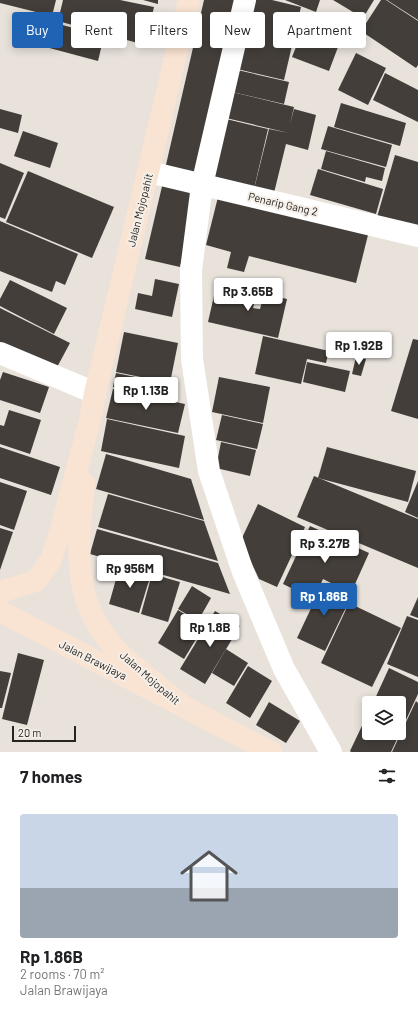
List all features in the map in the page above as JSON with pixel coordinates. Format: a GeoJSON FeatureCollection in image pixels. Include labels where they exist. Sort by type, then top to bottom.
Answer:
{"type":"FeatureCollection","features":[{"type":"Feature","properties":{"kind":"main road","name":"Jalan Mojopahit"},"geometry":{"type":"LineString","coordinates":[[183,706],[121,654],[98,627],[85,598],[80,569],[79,542],[90,420],[86,389],[149,172],[189,0]]}},
{"type":"Feature","properties":{"kind":"main road","name":"Jalan Mojopahit"},"geometry":{"type":"LineString","coordinates":[[0,592],[36,581],[51,560],[90,420]]}},
{"type":"Feature","properties":{"kind":"main road","name":"Jalan Brawijaya"},"geometry":{"type":"LineString","coordinates":[[0,611],[271,752]]}},
{"type":"Feature","properties":{"kind":"street"},"geometry":{"type":"LineString","coordinates":[[245,0],[202,185],[191,270],[192,359],[209,471],[243,572],[284,669],[331,752]]}},
{"type":"Feature","properties":{"kind":"street","name":"Penarip Gang 2"},"geometry":{"type":"LineString","coordinates":[[149,172],[418,236]]}},
{"type":"Feature","properties":{"kind":"street"},"geometry":{"type":"LineString","coordinates":[[0,353],[86,389]]}},
{"type":"Feature","properties":{"kind":"building"},"geometry":{"type":"Polygon","coordinates":[[[0,0],[56,0],[53,12],[36,12],[0,3],[0,0]]]}},
{"type":"Feature","properties":{"kind":"building"},"geometry":{"type":"Polygon","coordinates":[[[63,0],[120,0],[154,7],[153,12],[135,12],[135,42],[127,40],[127,12],[71,12],[71,25],[63,22],[63,12],[60,12],[63,0]]]}},
{"type":"Feature","properties":{"kind":"building"},"geometry":{"type":"Polygon","coordinates":[[[143,0],[158,0],[158,4],[143,0]]]}},
{"type":"Feature","properties":{"kind":"building"},"geometry":{"type":"Polygon","coordinates":[[[204,0],[241,0],[238,12],[210,12],[210,48],[230,48],[200,177],[165,169],[193,48],[202,48],[201,12],[204,0]]]}},
{"type":"Feature","properties":{"kind":"building"},"geometry":{"type":"Polygon","coordinates":[[[249,0],[272,0],[301,7],[300,12],[273,12],[273,48],[291,48],[284,80],[233,68],[238,48],[265,48],[265,12],[246,12],[249,0]]]}},
{"type":"Feature","properties":{"kind":"building"},"geometry":{"type":"Polygon","coordinates":[[[285,0],[320,0],[316,12],[285,0]]]}},
{"type":"Feature","properties":{"kind":"building"},"geometry":{"type":"Polygon","coordinates":[[[333,0],[374,0],[366,13],[353,12],[333,0]]]}},
{"type":"Feature","properties":{"kind":"building"},"geometry":{"type":"Polygon","coordinates":[[[381,0],[386,0],[418,21],[418,65],[416,68],[366,34],[366,23],[381,0]]]}},
{"type":"Feature","properties":{"kind":"building"},"geometry":{"type":"Polygon","coordinates":[[[387,0],[418,0],[418,20],[387,0]]]}},
{"type":"Feature","properties":{"kind":"building"},"geometry":{"type":"Polygon","coordinates":[[[63,25],[71,27],[71,48],[101,48],[98,61],[49,48],[63,48],[63,25]]]}},
{"type":"Feature","properties":{"kind":"building"},"geometry":{"type":"Polygon","coordinates":[[[296,48],[338,48],[329,71],[292,57],[296,48]]]}},
{"type":"Feature","properties":{"kind":"building"},"geometry":{"type":"Polygon","coordinates":[[[356,53],[386,68],[368,105],[338,90],[356,53]]]}},
{"type":"Feature","properties":{"kind":"building"},"geometry":{"type":"Polygon","coordinates":[[[233,69],[289,82],[284,104],[228,91],[233,69]]]}},
{"type":"Feature","properties":{"kind":"building"},"geometry":{"type":"Polygon","coordinates":[[[385,73],[418,90],[418,122],[373,100],[385,73]]]}},
{"type":"Feature","properties":{"kind":"building"},"geometry":{"type":"Polygon","coordinates":[[[228,91],[294,107],[290,124],[294,109],[316,115],[308,150],[286,144],[273,197],[253,193],[269,129],[289,133],[222,117],[228,91]]]}},
{"type":"Feature","properties":{"kind":"building"},"geometry":{"type":"Polygon","coordinates":[[[341,103],[406,123],[400,146],[334,127],[341,103]]]}},
{"type":"Feature","properties":{"kind":"building"},"geometry":{"type":"Polygon","coordinates":[[[0,109],[22,115],[18,133],[0,128],[0,109]]]}},
{"type":"Feature","properties":{"kind":"building"},"geometry":{"type":"Polygon","coordinates":[[[222,118],[268,129],[253,193],[207,182],[222,118]]]}},
{"type":"Feature","properties":{"kind":"building"},"geometry":{"type":"Polygon","coordinates":[[[328,126],[392,145],[386,167],[321,149],[328,126]]]}},
{"type":"Feature","properties":{"kind":"building"},"geometry":{"type":"Polygon","coordinates":[[[23,131],[58,143],[50,168],[14,156],[23,131]]]}},
{"type":"Feature","properties":{"kind":"building"},"geometry":{"type":"Polygon","coordinates":[[[326,151],[385,168],[382,181],[366,177],[365,182],[321,169],[326,151]]]}},
{"type":"Feature","properties":{"kind":"building"},"geometry":{"type":"Polygon","coordinates":[[[395,155],[418,162],[418,229],[377,217],[395,155]]]}},
{"type":"Feature","properties":{"kind":"building"},"geometry":{"type":"Polygon","coordinates":[[[0,163],[24,173],[5,219],[0,217],[0,163]]]}},
{"type":"Feature","properties":{"kind":"building"},"geometry":{"type":"Polygon","coordinates":[[[318,169],[383,189],[376,214],[310,195],[318,169]]]}},
{"type":"Feature","properties":{"kind":"building"},"geometry":{"type":"Polygon","coordinates":[[[28,171],[114,207],[92,258],[6,222],[28,171]]]}},
{"type":"Feature","properties":{"kind":"building"},"geometry":{"type":"Polygon","coordinates":[[[163,182],[198,190],[180,267],[145,259],[163,182]]]}},
{"type":"Feature","properties":{"kind":"building"},"geometry":{"type":"Polygon","coordinates":[[[219,193],[369,231],[356,283],[249,256],[244,272],[227,268],[231,252],[206,245],[219,193]]]}},
{"type":"Feature","properties":{"kind":"building"},"geometry":{"type":"Polygon","coordinates":[[[0,221],[78,254],[65,285],[56,281],[52,292],[0,271],[0,221]]]}},
{"type":"Feature","properties":{"kind":"building"},"geometry":{"type":"Polygon","coordinates":[[[155,279],[179,284],[172,317],[135,309],[138,293],[152,296],[155,279]]]}},
{"type":"Feature","properties":{"kind":"building"},"geometry":{"type":"Polygon","coordinates":[[[10,280],[67,308],[54,334],[0,306],[0,299],[10,280]]]}},
{"type":"Feature","properties":{"kind":"building"},"geometry":{"type":"Polygon","coordinates":[[[216,287],[256,296],[253,308],[260,309],[264,294],[287,299],[278,338],[208,322],[216,287]]]}},
{"type":"Feature","properties":{"kind":"building"},"geometry":{"type":"Polygon","coordinates":[[[0,308],[70,343],[55,371],[0,343],[0,308]]]}},
{"type":"Feature","properties":{"kind":"building"},"geometry":{"type":"Polygon","coordinates":[[[124,332],[178,343],[170,383],[116,372],[124,332]]]}},
{"type":"Feature","properties":{"kind":"building"},"geometry":{"type":"Polygon","coordinates":[[[263,336],[329,351],[326,363],[307,359],[301,384],[255,374],[263,336]]]}},
{"type":"Feature","properties":{"kind":"building"},"geometry":{"type":"Polygon","coordinates":[[[413,339],[418,340],[418,419],[391,411],[413,339]]]}},
{"type":"Feature","properties":{"kind":"building"},"geometry":{"type":"Polygon","coordinates":[[[356,357],[366,359],[361,376],[352,374],[356,357]]]}},
{"type":"Feature","properties":{"kind":"building"},"geometry":{"type":"Polygon","coordinates":[[[307,362],[350,371],[345,392],[303,382],[307,362]]]}},
{"type":"Feature","properties":{"kind":"building"},"geometry":{"type":"Polygon","coordinates":[[[3,372],[49,387],[40,413],[0,400],[0,380],[3,372]]]}},
{"type":"Feature","properties":{"kind":"building"},"geometry":{"type":"Polygon","coordinates":[[[116,373],[160,382],[157,397],[113,387],[116,373]]]}},
{"type":"Feature","properties":{"kind":"building"},"geometry":{"type":"Polygon","coordinates":[[[219,377],[270,387],[263,423],[212,412],[219,377]]]}},
{"type":"Feature","properties":{"kind":"building"},"geometry":{"type":"Polygon","coordinates":[[[113,389],[185,404],[178,433],[106,418],[113,389]]]}},
{"type":"Feature","properties":{"kind":"building"},"geometry":{"type":"Polygon","coordinates":[[[9,410],[41,420],[30,454],[0,444],[0,425],[4,426],[9,410]]]}},
{"type":"Feature","properties":{"kind":"building"},"geometry":{"type":"Polygon","coordinates":[[[222,415],[263,424],[257,449],[216,440],[222,415]]]}},
{"type":"Feature","properties":{"kind":"building"},"geometry":{"type":"Polygon","coordinates":[[[107,419],[185,436],[179,468],[101,451],[107,419]]]}},
{"type":"Feature","properties":{"kind":"building"},"geometry":{"type":"Polygon","coordinates":[[[221,442],[256,450],[250,476],[216,468],[221,442]]]}},
{"type":"Feature","properties":{"kind":"building"},"geometry":{"type":"Polygon","coordinates":[[[0,447],[60,467],[51,495],[0,478],[0,447]]]}},
{"type":"Feature","properties":{"kind":"building"},"geometry":{"type":"Polygon","coordinates":[[[327,447],[416,471],[408,502],[318,478],[327,447]]]}},
{"type":"Feature","properties":{"kind":"building"},"geometry":{"type":"Polygon","coordinates":[[[106,454],[191,479],[204,520],[96,489],[106,454]]]}},
{"type":"Feature","properties":{"kind":"building"},"geometry":{"type":"Polygon","coordinates":[[[314,476],[418,519],[418,568],[297,517],[314,476]]]}},
{"type":"Feature","properties":{"kind":"building"},"geometry":{"type":"Polygon","coordinates":[[[418,481],[418,518],[405,512],[418,481]]]}},
{"type":"Feature","properties":{"kind":"building"},"geometry":{"type":"Polygon","coordinates":[[[0,482],[27,491],[14,530],[0,525],[0,482]]]}},
{"type":"Feature","properties":{"kind":"building"},"geometry":{"type":"Polygon","coordinates":[[[108,494],[204,521],[218,561],[98,527],[108,494]]]}},
{"type":"Feature","properties":{"kind":"building"},"geometry":{"type":"Polygon","coordinates":[[[258,504],[305,527],[277,587],[259,579],[241,540],[258,504]]]}},
{"type":"Feature","properties":{"kind":"building"},"geometry":{"type":"Polygon","coordinates":[[[310,526],[369,553],[351,593],[323,579],[314,599],[283,584],[310,526]]]}},
{"type":"Feature","properties":{"kind":"building"},"geometry":{"type":"Polygon","coordinates":[[[0,528],[13,532],[0,570],[0,528]]]}},
{"type":"Feature","properties":{"kind":"building"},"geometry":{"type":"Polygon","coordinates":[[[97,529],[218,563],[230,594],[90,554],[97,529]]]}},
{"type":"Feature","properties":{"kind":"building"},"geometry":{"type":"Polygon","coordinates":[[[120,565],[151,574],[139,613],[109,604],[120,565]]]}},
{"type":"Feature","properties":{"kind":"building"},"geometry":{"type":"Polygon","coordinates":[[[152,574],[180,582],[168,622],[141,614],[152,574]]]}},
{"type":"Feature","properties":{"kind":"building"},"geometry":{"type":"Polygon","coordinates":[[[323,583],[351,597],[325,651],[297,638],[323,583]]]}},
{"type":"Feature","properties":{"kind":"building"},"geometry":{"type":"Polygon","coordinates":[[[192,586],[211,598],[198,621],[178,609],[192,586]]]}},
{"type":"Feature","properties":{"kind":"building"},"geometry":{"type":"Polygon","coordinates":[[[418,597],[418,618],[410,615],[418,597]]]}},
{"type":"Feature","properties":{"kind":"building"},"geometry":{"type":"Polygon","coordinates":[[[349,603],[401,628],[372,687],[321,663],[349,603]]]}},
{"type":"Feature","properties":{"kind":"building"},"geometry":{"type":"Polygon","coordinates":[[[178,610],[204,626],[184,659],[158,643],[178,610]]]}},
{"type":"Feature","properties":{"kind":"building"},"geometry":{"type":"Polygon","coordinates":[[[215,611],[240,626],[205,684],[180,669],[215,611]]]}},
{"type":"Feature","properties":{"kind":"building"},"geometry":{"type":"Polygon","coordinates":[[[407,616],[418,620],[418,677],[387,664],[407,616]]]}},
{"type":"Feature","properties":{"kind":"building"},"geometry":{"type":"Polygon","coordinates":[[[226,649],[248,663],[234,686],[212,673],[226,649]]]}},
{"type":"Feature","properties":{"kind":"building"},"geometry":{"type":"Polygon","coordinates":[[[18,653],[44,660],[27,725],[2,719],[18,653]]]}},
{"type":"Feature","properties":{"kind":"building"},"geometry":{"type":"Polygon","coordinates":[[[248,666],[272,681],[250,718],[226,703],[248,666]]]}},
{"type":"Feature","properties":{"kind":"building"},"geometry":{"type":"Polygon","coordinates":[[[389,668],[418,682],[418,694],[406,720],[406,696],[376,696],[389,668]]]}},
{"type":"Feature","properties":{"kind":"building"},"geometry":{"type":"Polygon","coordinates":[[[0,671],[11,673],[2,708],[0,708],[0,671]]]}},
{"type":"Feature","properties":{"kind":"building"},"geometry":{"type":"Polygon","coordinates":[[[416,701],[418,703],[418,752],[392,752],[398,740],[406,740],[406,722],[416,701]]]}},
{"type":"Feature","properties":{"kind":"building"},"geometry":{"type":"Polygon","coordinates":[[[269,702],[300,721],[286,743],[256,725],[269,702]]]}},
{"type":"Feature","properties":{"kind":"building"},"geometry":{"type":"Polygon","coordinates":[[[362,726],[362,740],[397,740],[391,752],[350,751],[362,726]]]}}]}
